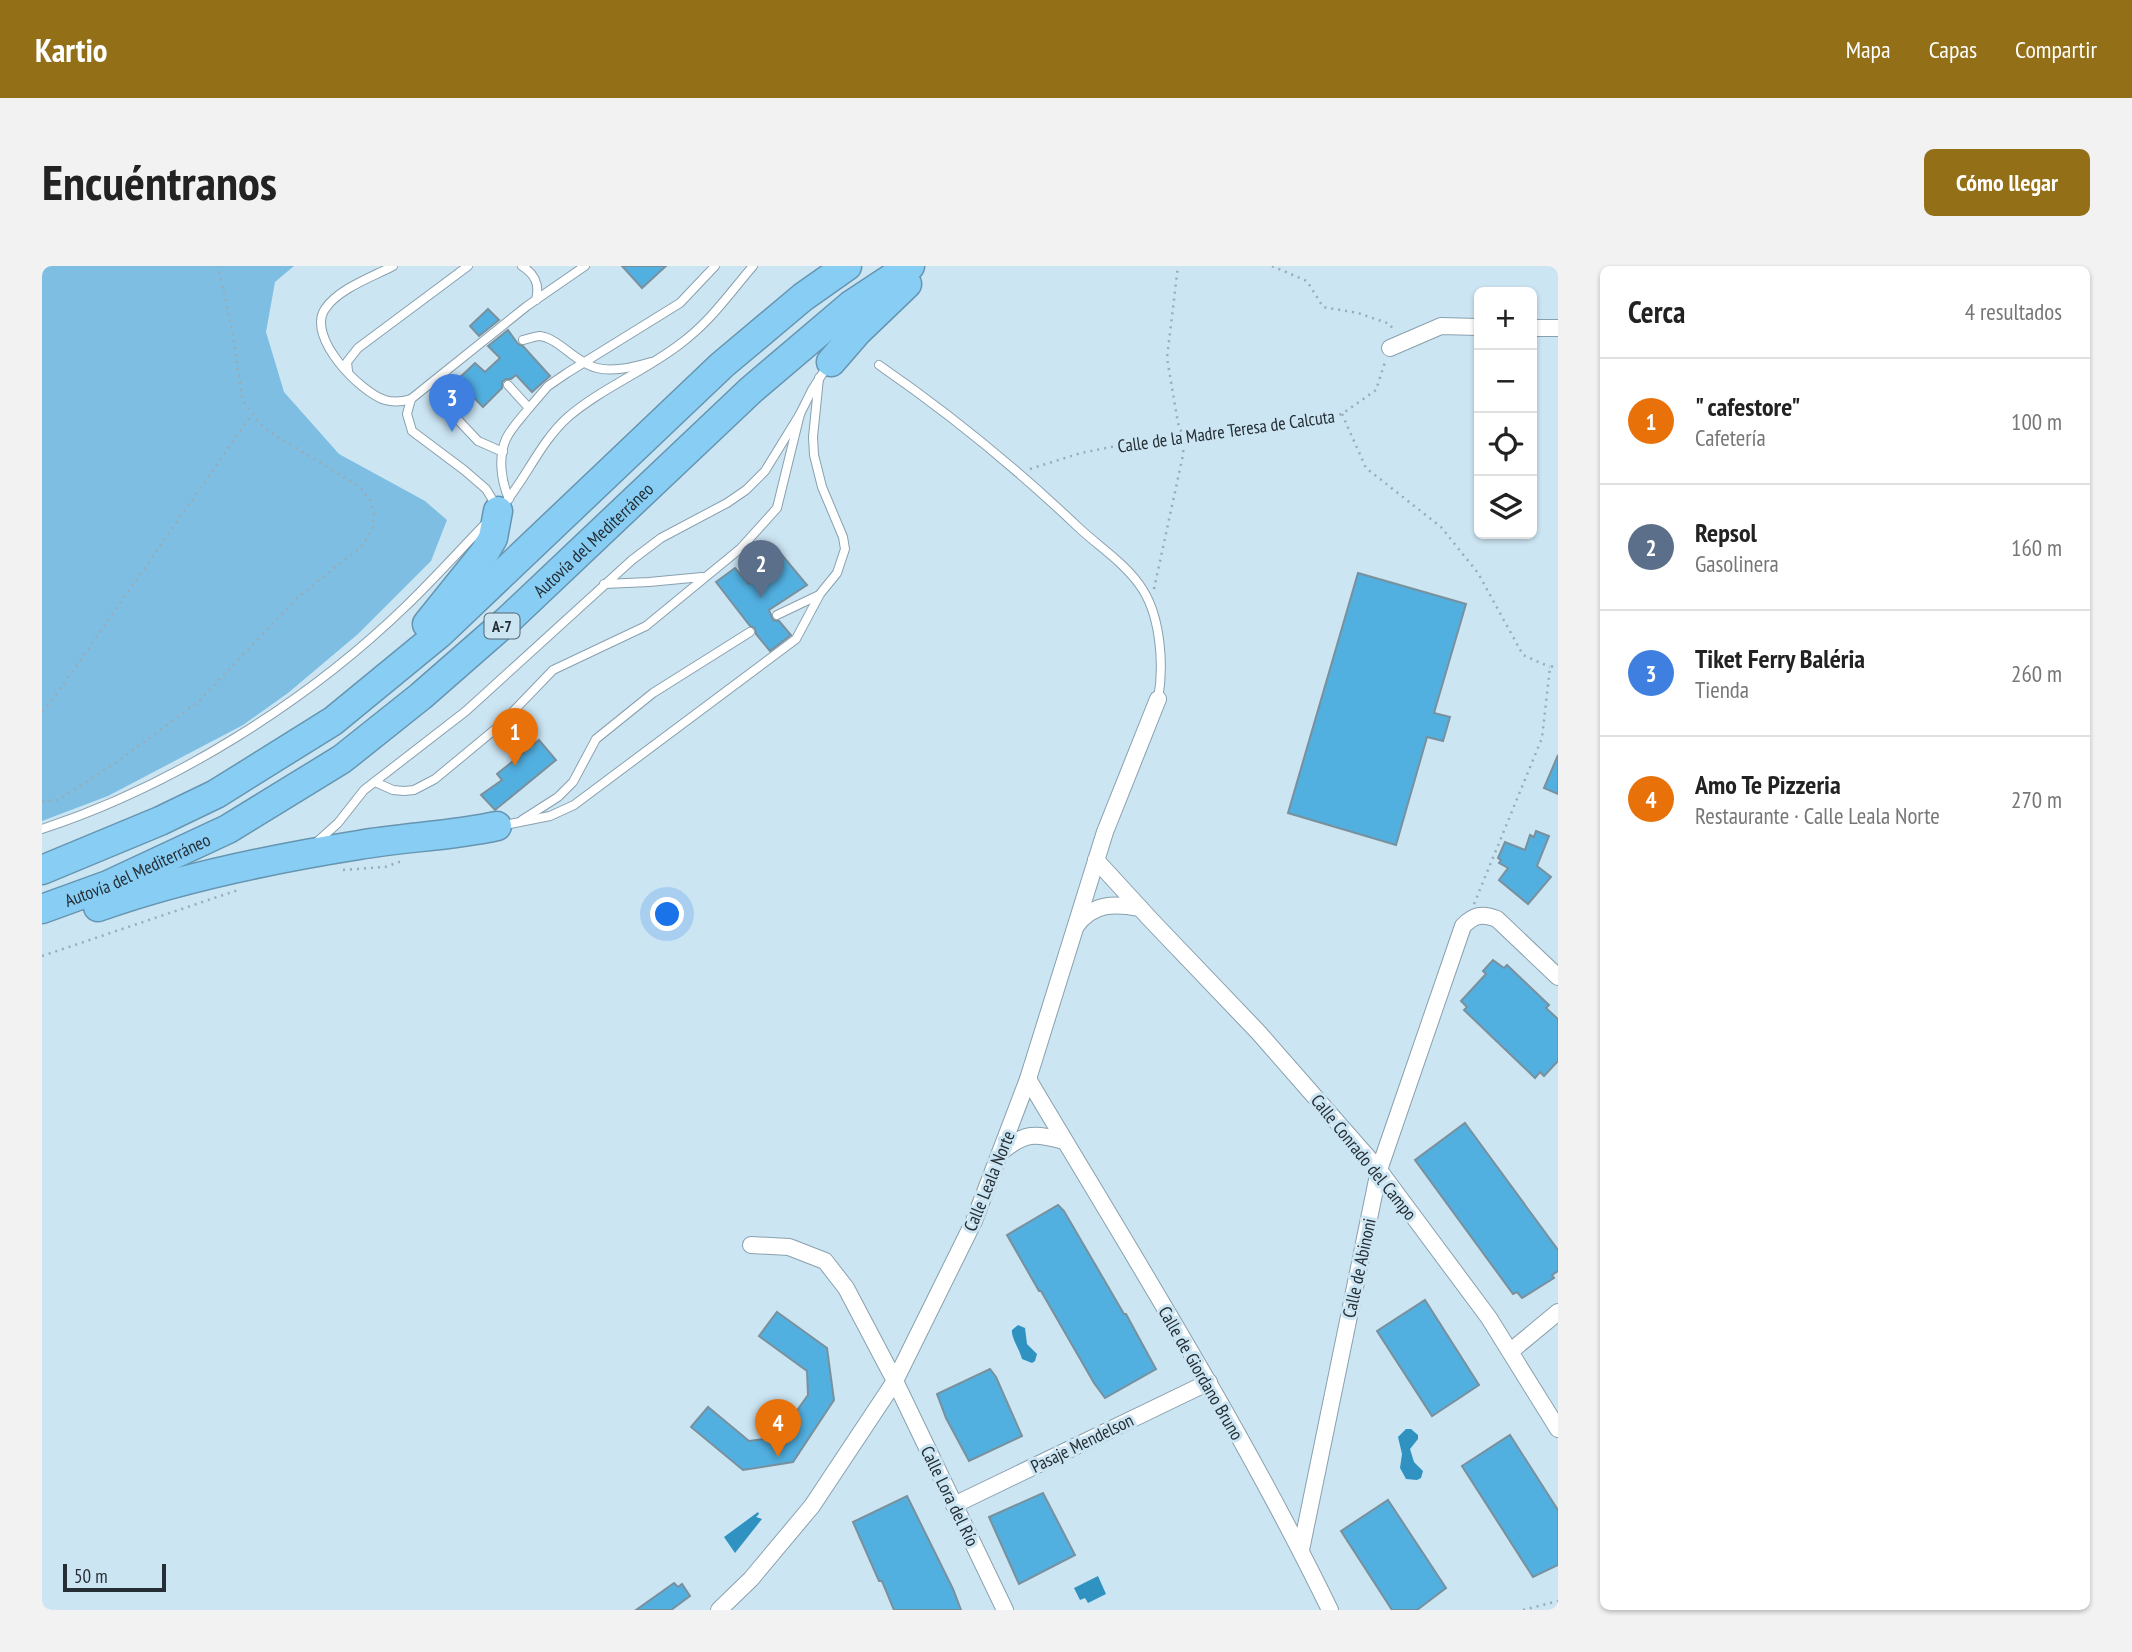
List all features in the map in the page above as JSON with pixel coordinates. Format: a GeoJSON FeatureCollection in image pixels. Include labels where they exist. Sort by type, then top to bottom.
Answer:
{"type":"FeatureCollection","features":[{"type":"Feature","properties":{"kind":"highway","name":"Autovía del Mediterráneo"},"geometry":{"type":"LineString","coordinates":[[42,870],[216,794],[333,721],[439,635],[722,365],[803,297],[847,266]]}},
{"type":"Feature","properties":{"kind":"highway","name":"Autovía del Mediterráneo"},"geometry":{"type":"LineString","coordinates":[[42,909],[108,886],[228,830],[342,759],[422,696],[508,621],[751,390],[852,305],[910,266]]}},
{"type":"Feature","properties":{"kind":"highway"},"geometry":{"type":"LineString","coordinates":[[825,370],[857,332],[925,266]]}},
{"type":"Feature","properties":{"kind":"highway"},"geometry":{"type":"LineString","coordinates":[[266,763],[304,724],[433,619],[485,552],[493,538],[504,505]]}},
{"type":"Feature","properties":{"kind":"highway"},"geometry":{"type":"LineString","coordinates":[[42,925],[166,886],[285,858],[389,840],[509,824]]}},
{"type":"Feature","properties":{"kind":"street"},"geometry":{"type":"LineString","coordinates":[[1394,346],[1441,326],[1474,327]]}},
{"type":"Feature","properties":{"kind":"street"},"geometry":{"type":"LineString","coordinates":[[1537,328],[1558,328]]}},
{"type":"Feature","properties":{"kind":"street","name":"Calle Leala Norte"},"geometry":{"type":"LineString","coordinates":[[719,1610],[751,1578],[812,1506],[895,1381],[975,1221],[1028,1079],[1096,860],[1158,699]]}},
{"type":"Feature","properties":{"kind":"street","name":"Calle Conrado del Campo"},"geometry":{"type":"LineString","coordinates":[[1096,860],[1259,1033],[1379,1170],[1511,1351],[1558,1429]]}},
{"type":"Feature","properties":{"kind":"street"},"geometry":{"type":"LineString","coordinates":[[1075,928],[1081,919],[1099,907],[1118,904],[1140,908]]}},
{"type":"Feature","properties":{"kind":"street"},"geometry":{"type":"LineString","coordinates":[[1472,917],[1487,915],[1497,919],[1558,977]]}},
{"type":"Feature","properties":{"kind":"street","name":"Calle de Abinoni"},"geometry":{"type":"LineString","coordinates":[[1301,1550],[1379,1170],[1455,942],[1463,926],[1472,917]]}},
{"type":"Feature","properties":{"kind":"street","name":"Calle de Giordano Bruno"},"geometry":{"type":"LineString","coordinates":[[1028,1079],[1209,1382],[1331,1610]]}},
{"type":"Feature","properties":{"kind":"street"},"geometry":{"type":"LineString","coordinates":[[1002,1152],[1012,1143],[1030,1135],[1039,1134],[1064,1140]]}},
{"type":"Feature","properties":{"kind":"street","name":"Calle Lora del Río"},"geometry":{"type":"LineString","coordinates":[[751,1245],[789,1247],[825,1261],[846,1288],[895,1381],[1005,1610]]}},
{"type":"Feature","properties":{"kind":"street"},"geometry":{"type":"LineString","coordinates":[[1511,1351],[1558,1312]]}},
{"type":"Feature","properties":{"kind":"street","name":"Pasaje Mendelson"},"geometry":{"type":"LineString","coordinates":[[954,1505],[1209,1382]]}},
{"type":"Feature","properties":{"kind":"lane"},"geometry":{"type":"LineString","coordinates":[[393,266],[341,295],[324,310],[319,325],[327,349],[362,386],[383,399],[400,403],[411,399],[536,300],[585,266]]}},
{"type":"Feature","properties":{"kind":"lane"},"geometry":{"type":"LineString","coordinates":[[348,371],[347,362],[358,348],[468,266]]}},
{"type":"Feature","properties":{"kind":"lane"},"geometry":{"type":"LineString","coordinates":[[522,266],[537,280],[536,300]]}},
{"type":"Feature","properties":{"kind":"lane"},"geometry":{"type":"LineString","coordinates":[[504,505],[505,490],[500,463],[506,439],[548,386],[680,303],[715,266]]}},
{"type":"Feature","properties":{"kind":"lane"},"geometry":{"type":"LineString","coordinates":[[42,829],[114,800],[182,768],[277,711],[358,649],[405,607],[504,505],[551,435],[567,418],[686,340],[713,316],[753,266]]}},
{"type":"Feature","properties":{"kind":"lane"},"geometry":{"type":"LineString","coordinates":[[523,340],[539,336],[598,369],[611,370],[657,360]]}},
{"type":"Feature","properties":{"kind":"lane"},"geometry":{"type":"LineString","coordinates":[[879,365],[977,436],[1126,569],[1144,591],[1160,648],[1162,677],[1158,699]]}},
{"type":"Feature","properties":{"kind":"lane"},"geometry":{"type":"LineString","coordinates":[[285,858],[310,847],[326,836],[357,797],[466,711],[604,584],[661,538],[746,490],[765,471],[825,370]]}},
{"type":"Feature","properties":{"kind":"lane"},"geometry":{"type":"LineString","coordinates":[[509,824],[550,816],[575,805],[796,639],[820,594],[837,573],[845,549],[843,537],[822,487],[814,455],[813,437],[825,370]]}},
{"type":"Feature","properties":{"kind":"lane"},"geometry":{"type":"LineString","coordinates":[[508,385],[529,408]]}},
{"type":"Feature","properties":{"kind":"lane"},"geometry":{"type":"LineString","coordinates":[[411,399],[407,414],[412,431],[464,470],[504,505]]}},
{"type":"Feature","properties":{"kind":"lane"},"geometry":{"type":"LineString","coordinates":[[444,405],[478,441],[503,452]]}},
{"type":"Feature","properties":{"kind":"lane"},"geometry":{"type":"LineString","coordinates":[[375,782],[393,790],[404,791],[414,790],[435,779],[499,726],[553,670],[646,626],[741,548],[777,508],[800,414]]}},
{"type":"Feature","properties":{"kind":"lane"},"geometry":{"type":"LineString","coordinates":[[604,584],[704,576]]}},
{"type":"Feature","properties":{"kind":"lane"},"geometry":{"type":"LineString","coordinates":[[777,615],[820,594]]}},
{"type":"Feature","properties":{"kind":"lane"},"geometry":{"type":"LineString","coordinates":[[509,824],[558,797],[573,782],[596,739],[653,693],[750,632]]}},
{"type":"Feature","properties":{"kind":"path"},"geometry":{"type":"LineString","coordinates":[[42,802],[58,800],[117,762],[199,701],[297,598],[361,547],[372,529],[374,515],[370,500],[360,487],[273,434],[259,423],[242,399],[233,334],[218,266]]}},
{"type":"Feature","properties":{"kind":"path"},"geometry":{"type":"LineString","coordinates":[[1149,606],[1183,455],[1184,439],[1178,423],[1167,358],[1178,266]]}},
{"type":"Feature","properties":{"kind":"path"},"geometry":{"type":"LineString","coordinates":[[1272,266],[1307,281],[1323,307],[1358,313],[1390,324],[1394,346]]}},
{"type":"Feature","properties":{"kind":"path","name":"Calle de la Madre Teresa de Calcuta"},"geometry":{"type":"LineString","coordinates":[[1017,473],[1081,453],[1136,442],[1210,437],[1342,414],[1376,390],[1394,346]]}},
{"type":"Feature","properties":{"kind":"path"},"geometry":{"type":"LineString","coordinates":[[42,711],[51,702],[252,413]]}},
{"type":"Feature","properties":{"kind":"path"},"geometry":{"type":"LineString","coordinates":[[1342,414],[1366,468],[1441,527],[1478,573],[1523,655],[1550,667],[1558,665]]}},
{"type":"Feature","properties":{"kind":"path"},"geometry":{"type":"LineString","coordinates":[[1472,917],[1475,897],[1542,738],[1550,667]]}},
{"type":"Feature","properties":{"kind":"path"},"geometry":{"type":"LineString","coordinates":[[42,956],[223,897]]}},
{"type":"Feature","properties":{"kind":"path"},"geometry":{"type":"LineString","coordinates":[[1523,1610],[1558,1601]]}},
{"type":"Feature","properties":{"kind":"shaded area"},"geometry":{"type":"Polygon","coordinates":[[[42,266],[294,266],[275,282],[266,332],[284,392],[339,454],[425,501],[447,520],[431,561],[358,634],[288,693],[243,725],[108,796],[42,821],[42,266]]]}},
{"type":"Feature","properties":{"kind":"shaded area"},"geometry":{"type":"Polygon","coordinates":[[[1018,1325],[1025,1328],[1027,1344],[1037,1354],[1032,1363],[1022,1359],[1014,1340],[1012,1330],[1018,1325]]]}},
{"type":"Feature","properties":{"kind":"shaded area"},"geometry":{"type":"Polygon","coordinates":[[[1406,1429],[1411,1429],[1418,1435],[1410,1449],[1414,1462],[1423,1471],[1421,1478],[1417,1480],[1406,1479],[1400,1468],[1402,1454],[1398,1437],[1406,1429]]]}},
{"type":"Feature","properties":{"kind":"shaded area"},"geometry":{"type":"Polygon","coordinates":[[[758,1512],[756,1517],[762,1519],[735,1553],[724,1537],[758,1512]]]}},
{"type":"Feature","properties":{"kind":"shaded area"},"geometry":{"type":"Polygon","coordinates":[[[1098,1576],[1106,1594],[1088,1603],[1085,1598],[1080,1600],[1074,1588],[1098,1576]]]}},
{"type":"Feature","properties":{"kind":"building"},"geometry":{"type":"Polygon","coordinates":[[[622,266],[666,266],[642,288],[622,266]]]}},
{"type":"Feature","properties":{"kind":"building"},"geometry":{"type":"Polygon","coordinates":[[[488,309],[499,320],[479,336],[470,326],[488,309]]]}},
{"type":"Feature","properties":{"kind":"building"},"geometry":{"type":"Polygon","coordinates":[[[508,330],[550,376],[532,392],[516,375],[506,379],[502,382],[502,388],[483,407],[457,380],[475,363],[485,372],[500,358],[488,346],[508,330]]]}},
{"type":"Feature","properties":{"kind":"building"},"geometry":{"type":"Polygon","coordinates":[[[781,554],[807,585],[769,610],[773,620],[779,621],[791,635],[770,651],[756,634],[755,628],[750,626],[716,582],[735,568],[749,584],[781,554]]]}},
{"type":"Feature","properties":{"kind":"building"},"geometry":{"type":"Polygon","coordinates":[[[1358,573],[1466,604],[1434,713],[1450,717],[1443,741],[1427,737],[1396,845],[1288,813],[1358,573]]]}},
{"type":"Feature","properties":{"kind":"building"},"geometry":{"type":"Polygon","coordinates":[[[539,740],[556,760],[495,810],[481,795],[502,780],[497,774],[539,740]]]}},
{"type":"Feature","properties":{"kind":"building"},"geometry":{"type":"Polygon","coordinates":[[[1558,755],[1558,794],[1544,788],[1558,755]]]}},
{"type":"Feature","properties":{"kind":"building"},"geometry":{"type":"Polygon","coordinates":[[[1536,831],[1549,836],[1537,866],[1551,877],[1528,904],[1499,880],[1508,868],[1499,863],[1501,860],[1498,858],[1505,842],[1525,850],[1530,835],[1534,837],[1536,831]]]}},
{"type":"Feature","properties":{"kind":"building"},"geometry":{"type":"Polygon","coordinates":[[[1493,960],[1504,968],[1507,965],[1549,1005],[1546,1008],[1558,1019],[1558,1061],[1544,1076],[1540,1072],[1535,1078],[1464,1010],[1467,1007],[1461,1001],[1486,974],[1483,971],[1493,960]]]}},
{"type":"Feature","properties":{"kind":"building"},"geometry":{"type":"Polygon","coordinates":[[[1465,1123],[1558,1250],[1558,1271],[1552,1275],[1554,1278],[1522,1298],[1517,1292],[1513,1294],[1415,1160],[1465,1123]]]}},
{"type":"Feature","properties":{"kind":"building"},"geometry":{"type":"Polygon","coordinates":[[[1058,1205],[1126,1314],[1156,1369],[1105,1398],[1007,1235],[1058,1205]]]}},
{"type":"Feature","properties":{"kind":"building"},"geometry":{"type":"Polygon","coordinates":[[[1425,1300],[1479,1385],[1432,1416],[1377,1331],[1425,1300]]]}},
{"type":"Feature","properties":{"kind":"building"},"geometry":{"type":"Polygon","coordinates":[[[777,1312],[827,1348],[834,1400],[793,1462],[743,1470],[691,1427],[708,1407],[749,1441],[778,1437],[808,1395],[807,1371],[759,1336],[777,1312]]]}},
{"type":"Feature","properties":{"kind":"building"},"geometry":{"type":"Polygon","coordinates":[[[990,1369],[1022,1436],[969,1461],[946,1418],[937,1394],[990,1369]]]}},
{"type":"Feature","properties":{"kind":"building"},"geometry":{"type":"Polygon","coordinates":[[[1510,1435],[1558,1510],[1558,1565],[1533,1577],[1462,1466],[1510,1435]]]}},
{"type":"Feature","properties":{"kind":"building"},"geometry":{"type":"Polygon","coordinates":[[[1043,1493],[1075,1555],[1019,1584],[989,1517],[1043,1493]]]}},
{"type":"Feature","properties":{"kind":"building"},"geometry":{"type":"Polygon","coordinates":[[[907,1496],[961,1610],[894,1610],[882,1581],[879,1581],[853,1522],[907,1496]]]}},
{"type":"Feature","properties":{"kind":"building"},"geometry":{"type":"Polygon","coordinates":[[[1388,1500],[1446,1588],[1417,1610],[1392,1610],[1341,1531],[1388,1500]]]}},
{"type":"Feature","properties":{"kind":"building"},"geometry":{"type":"Polygon","coordinates":[[[674,1583],[678,1587],[682,1584],[690,1596],[671,1610],[636,1610],[674,1583]]]}},
{"type":"Feature","properties":{"kind":"place","name":"Tiket Ferry Baléria"},"geometry":{"type":"Point","coordinates":[452,432]}},
{"type":"Feature","properties":{"kind":"place","name":"Repsol"},"geometry":{"type":"Point","coordinates":[761,598]}},
{"type":"Feature","properties":{"kind":"place","name":"\" cafestore\""},"geometry":{"type":"Point","coordinates":[515,766]}},
{"type":"Feature","properties":{"kind":"place","name":"Amo Te Pizzeria"},"geometry":{"type":"Point","coordinates":[778,1457]}}]}
